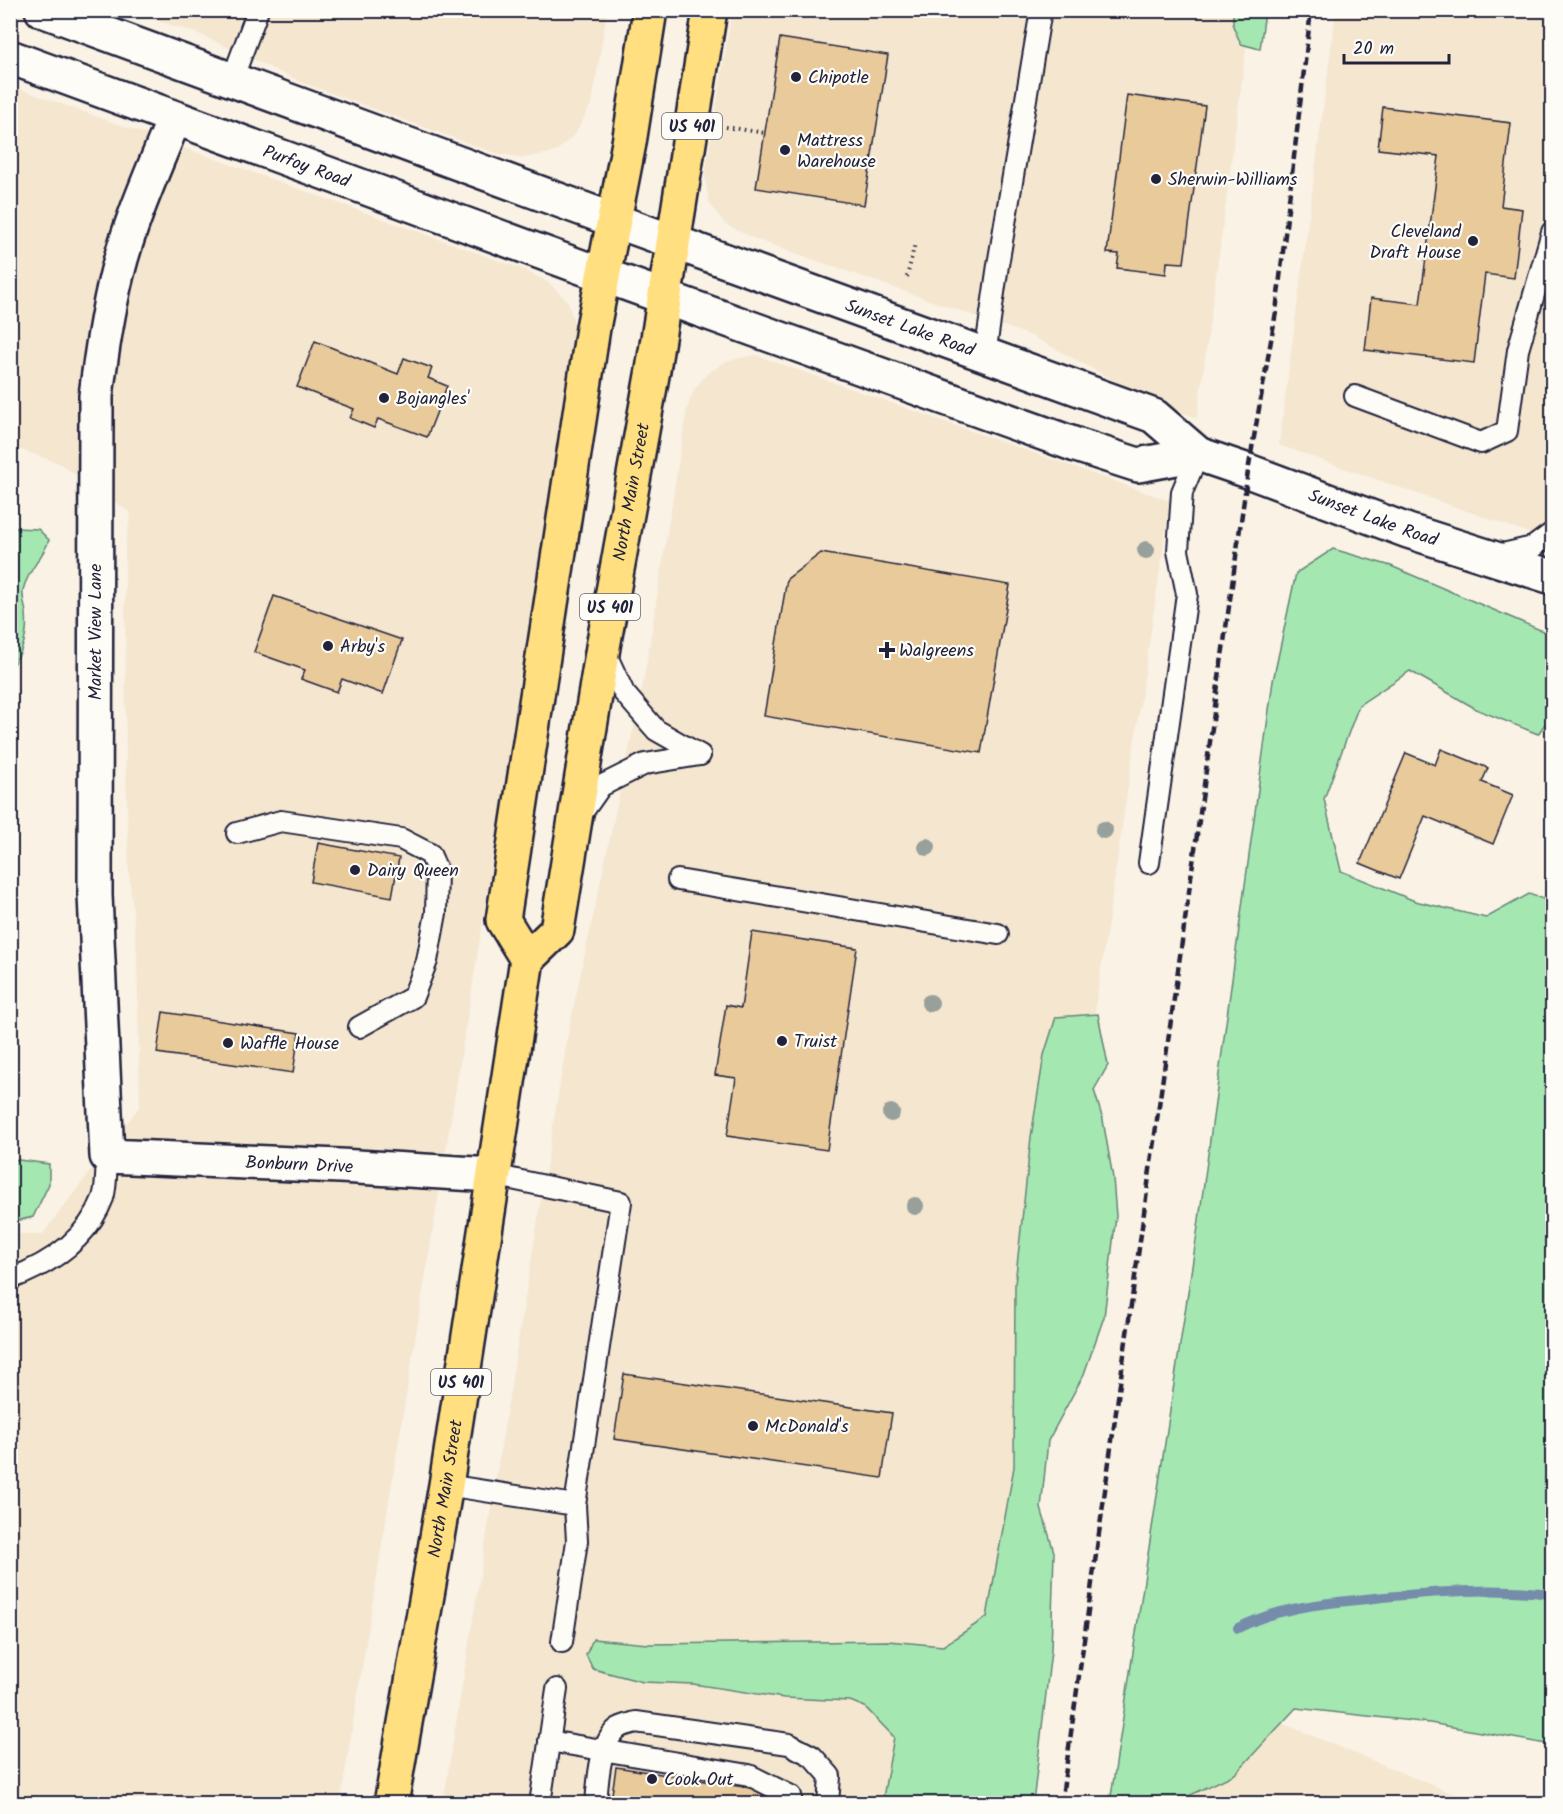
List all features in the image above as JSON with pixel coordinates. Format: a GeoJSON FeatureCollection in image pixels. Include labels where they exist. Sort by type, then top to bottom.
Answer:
{"type":"FeatureCollection","features":[{"type":"Feature","properties":{"kind":"highway"},"geometry":{"type":"LineString","coordinates":[[527,959],[503,920],[549,608],[603,275],[629,143],[650,10]]}},
{"type":"Feature","properties":{"kind":"highway","name":"North Main Street"},"geometry":{"type":"LineString","coordinates":[[391,1803],[446,1485],[527,959],[557,930],[603,648],[653,370],[710,10]]}},
{"type":"Feature","properties":{"kind":"street"},"geometry":{"type":"LineString","coordinates":[[42,10],[613,220]]}},
{"type":"Feature","properties":{"kind":"street","name":"Purfoy Road"},"geometry":{"type":"LineString","coordinates":[[10,57],[603,275]]}},
{"type":"Feature","properties":{"kind":"street","name":"Market View Lane"},"geometry":{"type":"LineString","coordinates":[[107,1156],[95,895],[96,396],[105,332],[118,272],[136,214],[174,119]]}},
{"type":"Feature","properties":{"kind":"street","name":"Sunset Lake Road"},"geometry":{"type":"LineString","coordinates":[[613,220],[1154,416],[1198,454],[1408,531],[1552,577]]}},
{"type":"Feature","properties":{"kind":"street","name":"Sunset Lake Road"},"geometry":{"type":"LineString","coordinates":[[603,275],[1076,445],[1138,465],[1198,454]]}},
{"type":"Feature","properties":{"kind":"street","name":"Bonburn Drive"},"geometry":{"type":"LineString","coordinates":[[107,1156],[493,1175]]}},
{"type":"Feature","properties":{"kind":"lane"},"geometry":{"type":"LineString","coordinates":[[232,80],[258,10]]}},
{"type":"Feature","properties":{"kind":"lane"},"geometry":{"type":"LineString","coordinates":[[985,355],[1041,10]]}},
{"type":"Feature","properties":{"kind":"lane"},"geometry":{"type":"LineString","coordinates":[[1355,396],[1481,443],[1507,431],[1518,350],[1552,232]]}},
{"type":"Feature","properties":{"kind":"lane"},"geometry":{"type":"LineString","coordinates":[[1149,863],[1187,594],[1178,550],[1182,492],[1198,454]]}},
{"type":"Feature","properties":{"kind":"lane"},"geometry":{"type":"LineString","coordinates":[[1489,558],[1533,547],[1552,533]]}},
{"type":"Feature","properties":{"kind":"lane"},"geometry":{"type":"LineString","coordinates":[[575,823],[601,786],[645,764],[700,755],[657,730],[624,693],[603,648]]}},
{"type":"Feature","properties":{"kind":"lane"},"geometry":{"type":"LineString","coordinates":[[237,833],[281,821],[401,839],[430,854],[437,870],[436,913],[427,961],[413,997],[359,1027]]}},
{"type":"Feature","properties":{"kind":"lane"},"geometry":{"type":"LineString","coordinates":[[678,880],[998,934]]}},
{"type":"Feature","properties":{"kind":"lane"},"geometry":{"type":"LineString","coordinates":[[10,1279],[35,1270],[63,1253],[88,1226],[104,1197],[107,1156]]}},
{"type":"Feature","properties":{"kind":"lane"},"geometry":{"type":"LineString","coordinates":[[493,1175],[621,1202],[575,1504],[577,1541],[562,1642]]}},
{"type":"Feature","properties":{"kind":"lane"},"geometry":{"type":"LineString","coordinates":[[446,1485],[575,1504]]}},
{"type":"Feature","properties":{"kind":"lane"},"geometry":{"type":"LineString","coordinates":[[540,1803],[557,1689]]}},
{"type":"Feature","properties":{"kind":"lane"},"geometry":{"type":"LineString","coordinates":[[596,1803],[606,1745],[618,1728],[636,1722],[789,1744],[812,1756],[830,1776],[828,1803]]}},
{"type":"Feature","properties":{"kind":"lane"},"geometry":{"type":"LineString","coordinates":[[549,1741],[749,1775],[790,1796],[791,1803]]}},
{"type":"Feature","properties":{"kind":"path"},"geometry":{"type":"LineString","coordinates":[[726,127],[765,133]]}},
{"type":"Feature","properties":{"kind":"path"},"geometry":{"type":"LineString","coordinates":[[907,277],[915,243]]}},
{"type":"Feature","properties":{"kind":"shaded area"},"geometry":{"type":"Polygon","coordinates":[[[127,11],[607,11],[592,102],[575,134],[555,152],[523,158],[492,152],[301,82],[197,33],[127,11]]]}},
{"type":"Feature","properties":{"kind":"shaded area"},"geometry":{"type":"Polygon","coordinates":[[[732,11],[1251,11],[1197,418],[1152,401],[1032,336],[755,239],[725,224],[709,202],[705,176],[732,11]]]}},
{"type":"Feature","properties":{"kind":"shaded area"},"geometry":{"type":"Polygon","coordinates":[[[1336,11],[1552,11],[1552,541],[1279,445],[1336,11]]]}},
{"type":"Feature","properties":{"kind":"shaded area"},"geometry":{"type":"Polygon","coordinates":[[[11,86],[525,270],[549,283],[568,302],[576,330],[340,1803],[11,1803],[10,1234],[43,1234],[140,1106],[137,952],[129,872],[126,767],[125,547],[131,513],[59,463],[11,446],[11,86]]]}},
{"type":"Feature","properties":{"kind":"shaded area"},"geometry":{"type":"Polygon","coordinates":[[[755,355],[1170,501],[978,1803],[443,1804],[569,1028],[644,680],[687,409],[694,390],[707,374],[727,361],[755,355]]]}},
{"type":"Feature","properties":{"kind":"shaded area"},"geometry":{"type":"Polygon","coordinates":[[[1155,1671],[1475,1803],[1136,1804],[1155,1671]]]}},
{"type":"Feature","properties":{"kind":"green space"},"geometry":{"type":"Polygon","coordinates":[[[1233,11],[1265,11],[1260,49],[1241,44],[1233,26],[1233,11]]]}},
{"type":"Feature","properties":{"kind":"green space"},"geometry":{"type":"Polygon","coordinates":[[[15,528],[38,529],[49,540],[25,583],[23,599],[26,634],[19,655],[11,666],[10,530],[15,528]]]}},
{"type":"Feature","properties":{"kind":"green space"},"geometry":{"type":"Polygon","coordinates":[[[1333,549],[1391,566],[1552,635],[1552,714],[1538,734],[1478,710],[1410,671],[1359,705],[1324,799],[1341,871],[1415,901],[1486,918],[1529,894],[1552,902],[1552,1745],[1430,1723],[1296,1708],[1235,1774],[1174,1803],[1110,1803],[1198,1227],[1273,681],[1296,573],[1333,549]]]}},
{"type":"Feature","properties":{"kind":"green space"},"geometry":{"type":"Polygon","coordinates":[[[1098,1014],[1108,1065],[1094,1090],[1103,1120],[1113,1178],[1116,1216],[1104,1317],[1084,1374],[1048,1441],[1041,1508],[1054,1552],[1051,1651],[1033,1803],[882,1803],[894,1737],[865,1707],[850,1701],[784,1698],[693,1684],[643,1682],[593,1669],[586,1655],[593,1639],[648,1644],[888,1641],[943,1646],[987,1617],[1014,1467],[1015,1284],[1031,1137],[1044,1055],[1056,1017],[1098,1014]]]}},
{"type":"Feature","properties":{"kind":"green space"},"geometry":{"type":"Polygon","coordinates":[[[11,1159],[49,1164],[49,1184],[33,1217],[11,1222],[11,1159]]]}},
{"type":"Feature","properties":{"kind":"building"},"geometry":{"type":"Polygon","coordinates":[[[780,38],[888,55],[864,205],[756,188],[780,38]]]}},
{"type":"Feature","properties":{"kind":"building","name":"Sherwin-Williams"},"geometry":{"type":"Polygon","coordinates":[[[1127,95],[1205,106],[1184,263],[1167,262],[1166,274],[1117,268],[1119,254],[1107,253],[1127,95]]]}},
{"type":"Feature","properties":{"kind":"building","name":"Cleveland Draft House"},"geometry":{"type":"Polygon","coordinates":[[[1383,107],[1511,123],[1501,206],[1522,209],[1514,278],[1485,274],[1474,363],[1365,350],[1371,298],[1420,304],[1439,156],[1378,149],[1383,107]]]}},
{"type":"Feature","properties":{"kind":"building","name":"Bojangles'"},"geometry":{"type":"Polygon","coordinates":[[[315,341],[398,374],[404,358],[432,368],[428,378],[447,386],[427,437],[378,419],[374,428],[350,418],[354,409],[297,387],[315,341]]]}},
{"type":"Feature","properties":{"kind":"building","name":"Walgreens"},"geometry":{"type":"Polygon","coordinates":[[[821,553],[1010,585],[981,753],[764,716],[787,579],[821,553]]]}},
{"type":"Feature","properties":{"kind":"building","name":"Arby's"},"geometry":{"type":"Polygon","coordinates":[[[274,596],[402,640],[383,694],[342,679],[337,692],[301,679],[305,670],[254,652],[274,596]]]}},
{"type":"Feature","properties":{"kind":"building"},"geometry":{"type":"Polygon","coordinates":[[[1441,749],[1488,768],[1482,782],[1513,795],[1493,844],[1425,816],[1399,879],[1360,863],[1406,753],[1435,765],[1441,749]]]}},
{"type":"Feature","properties":{"kind":"building","name":"Dairy Queen"},"geometry":{"type":"Polygon","coordinates":[[[318,843],[399,858],[392,897],[311,882],[318,843]]]}},
{"type":"Feature","properties":{"kind":"building","name":"Truist"},"geometry":{"type":"Polygon","coordinates":[[[752,932],[857,948],[827,1150],[727,1136],[736,1078],[715,1075],[726,1005],[741,1008],[752,932]]]}},
{"type":"Feature","properties":{"kind":"building","name":"Waffle House"},"geometry":{"type":"Polygon","coordinates":[[[163,1012],[299,1033],[293,1073],[157,1053],[163,1012]]]}},
{"type":"Feature","properties":{"kind":"building","name":"McDonald's"},"geometry":{"type":"Polygon","coordinates":[[[624,1374],[892,1413],[882,1478],[614,1439],[624,1374]]]}},
{"type":"Feature","properties":{"kind":"building","name":"Cook Out"},"geometry":{"type":"Polygon","coordinates":[[[616,1767],[763,1790],[761,1804],[634,1804],[611,1801],[616,1767]]]}},
{"type":"Feature","properties":{"kind":"waterway"},"geometry":{"type":"LineString","coordinates":[[1238,1628],[1288,1610],[1375,1598],[1441,1592],[1486,1591],[1552,1594]]}},
{"type":"Feature","properties":{"kind":"railway"},"geometry":{"type":"LineString","coordinates":[[1061,1804],[1248,471],[1276,312],[1311,10]]}},
{"type":"Feature","properties":{"kind":"place","name":"Chipotle"},"geometry":{"type":"Point","coordinates":[796,77]}},
{"type":"Feature","properties":{"kind":"place","name":"Mattress Warehouse"},"geometry":{"type":"Point","coordinates":[785,150]}},
{"type":"Feature","properties":{"kind":"place","name":"Sherwin-Williams"},"geometry":{"type":"Point","coordinates":[1156,179]}},
{"type":"Feature","properties":{"kind":"place","name":"Cleveland Draft House"},"geometry":{"type":"Point","coordinates":[1473,241]}},
{"type":"Feature","properties":{"kind":"place","name":"Bojangles'"},"geometry":{"type":"Point","coordinates":[384,398]}},
{"type":"Feature","properties":{"kind":"place","name":"Arby's"},"geometry":{"type":"Point","coordinates":[328,646]}},
{"type":"Feature","properties":{"kind":"place","name":"Walgreens"},"geometry":{"type":"Point","coordinates":[887,650]}},
{"type":"Feature","properties":{"kind":"place","name":"Dairy Queen"},"geometry":{"type":"Point","coordinates":[355,870]}},
{"type":"Feature","properties":{"kind":"place","name":"Truist"},"geometry":{"type":"Point","coordinates":[782,1041]}},
{"type":"Feature","properties":{"kind":"place","name":"Waffle House"},"geometry":{"type":"Point","coordinates":[228,1043]}},
{"type":"Feature","properties":{"kind":"place","name":"McDonald's"},"geometry":{"type":"Point","coordinates":[753,1426]}},
{"type":"Feature","properties":{"kind":"place","name":"Cook Out"},"geometry":{"type":"Point","coordinates":[652,1779]}}]}
